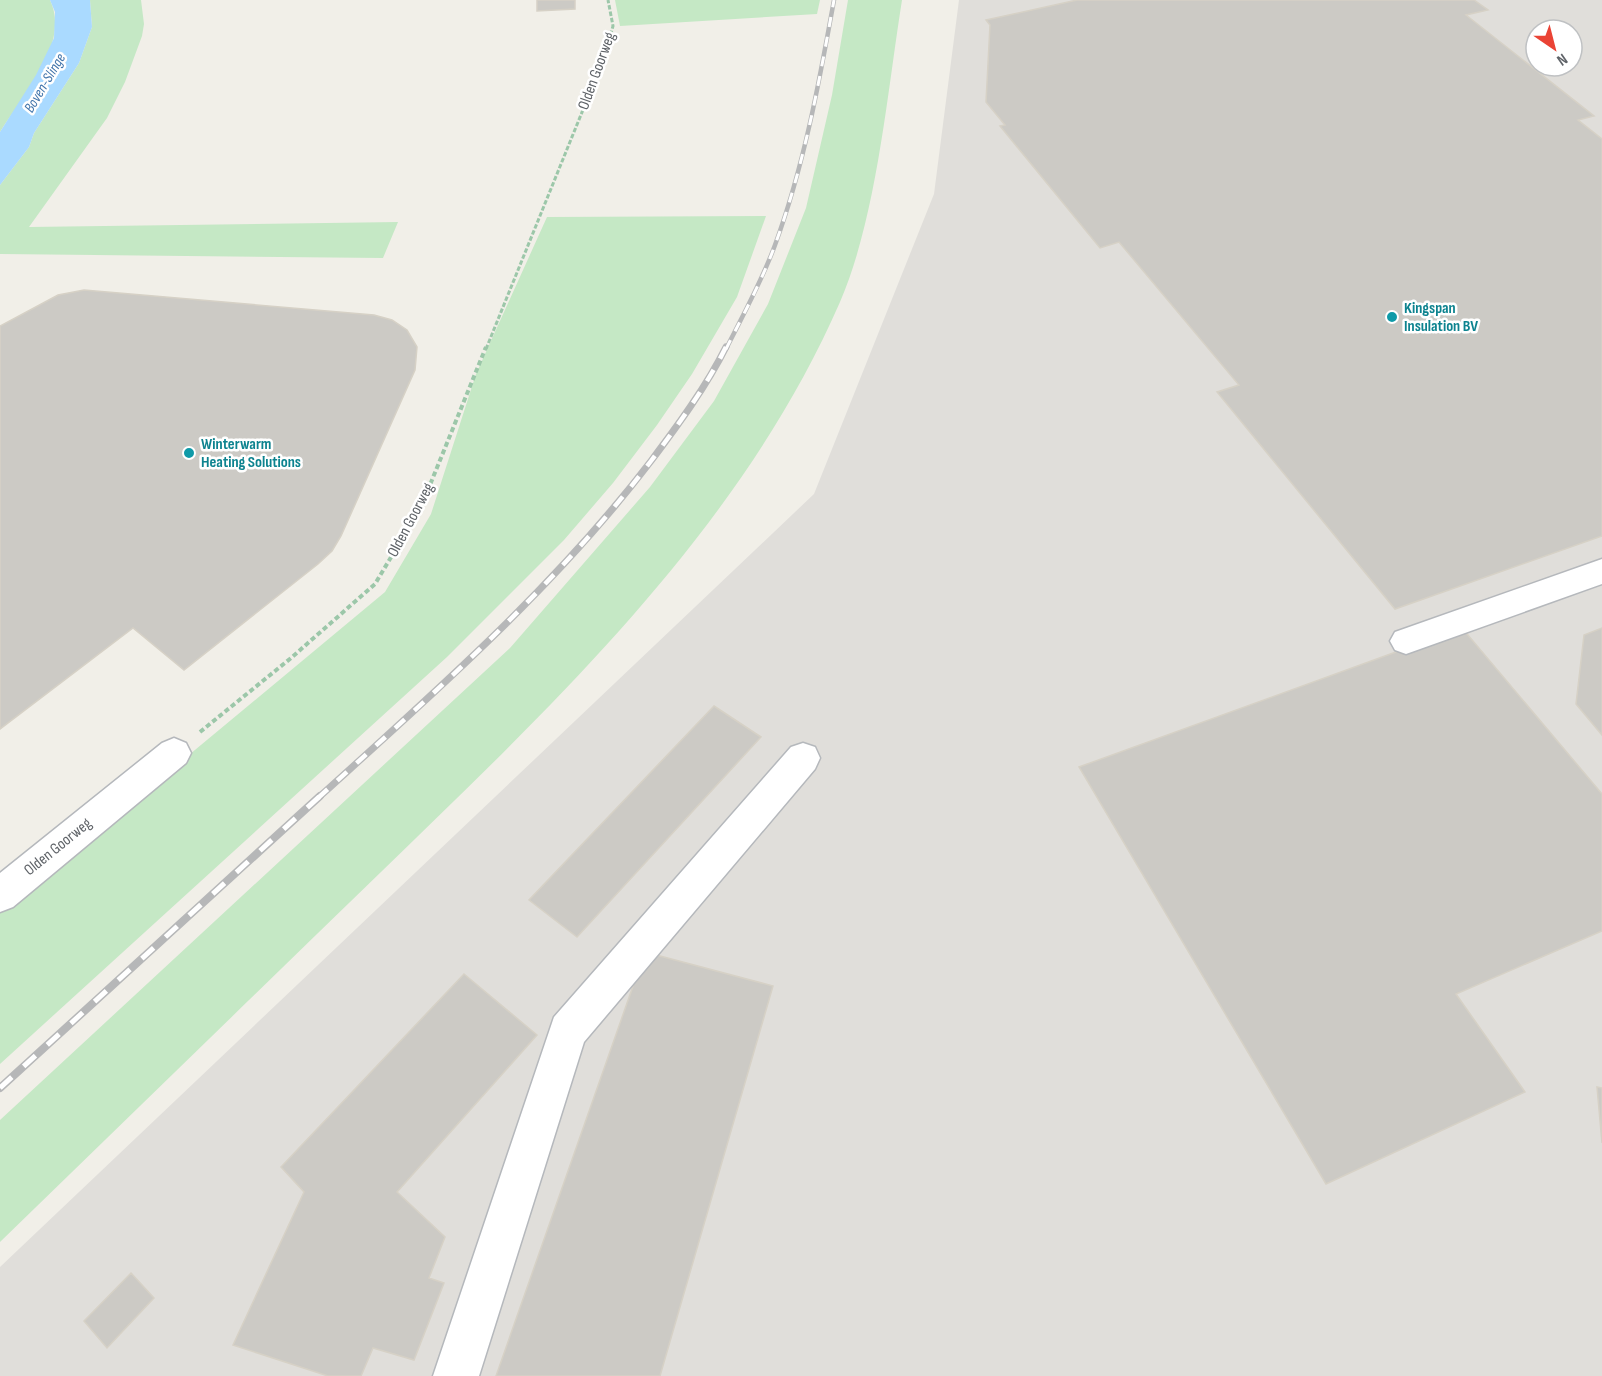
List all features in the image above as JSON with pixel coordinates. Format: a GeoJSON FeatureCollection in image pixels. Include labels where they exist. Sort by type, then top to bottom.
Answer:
{"type":"FeatureCollection","features":[{"type":"Feature","properties":{"kind":"street"},"geometry":{"type":"LineString","coordinates":[[1406,641],[1602,571]]}},
{"type":"Feature","properties":{"kind":"street","name":"Olden Goorweg"},"geometry":{"type":"LineString","coordinates":[[0,895],[174,753]]}},
{"type":"Feature","properties":{"kind":"street"},"geometry":{"type":"LineString","coordinates":[[456,1376],[568,1031],[802,758]]}},
{"type":"Feature","properties":{"kind":"path","name":"Olden Goorweg"},"geometry":{"type":"LineString","coordinates":[[174,753],[291,658],[375,584],[421,507],[604,58],[613,26],[608,0]]}},
{"type":"Feature","properties":{"kind":"shaded area"},"geometry":{"type":"Polygon","coordinates":[[[959,0],[1602,0],[1602,1376],[0,1376],[0,1267],[814,494],[934,194],[959,0]]]}},
{"type":"Feature","properties":{"kind":"green space"},"geometry":{"type":"Polygon","coordinates":[[[0,0],[50,0],[55,17],[54,35],[41,69],[0,132],[0,0]]]}},
{"type":"Feature","properties":{"kind":"green space"},"geometry":{"type":"Polygon","coordinates":[[[90,0],[141,0],[144,24],[142,36],[125,82],[107,118],[29,227],[398,222],[383,258],[0,254],[0,185],[29,147],[34,133],[79,63],[92,27],[90,0]]]}},
{"type":"Feature","properties":{"kind":"green space"},"geometry":{"type":"Polygon","coordinates":[[[615,0],[820,0],[817,14],[620,26],[615,0]]]}},
{"type":"Feature","properties":{"kind":"green space"},"geometry":{"type":"Polygon","coordinates":[[[848,0],[902,0],[872,193],[853,268],[840,302],[799,385],[751,463],[697,538],[639,609],[577,677],[447,808],[0,1242],[0,1120],[510,648],[650,487],[714,401],[768,304],[806,208],[832,95],[848,0]]]}},
{"type":"Feature","properties":{"kind":"green space"},"geometry":{"type":"Polygon","coordinates":[[[766,216],[737,297],[692,374],[613,483],[564,540],[447,657],[0,1064],[0,912],[385,592],[431,514],[476,374],[547,217],[766,216]]]}},
{"type":"Feature","properties":{"kind":"water","name":"Boven-Slinge"},"geometry":{"type":"Polygon","coordinates":[[[50,0],[90,0],[92,27],[79,63],[34,133],[29,147],[0,185],[0,132],[36,75],[54,38],[55,12],[50,0]]]}},
{"type":"Feature","properties":{"kind":"building"},"geometry":{"type":"Polygon","coordinates":[[[537,0],[575,0],[575,9],[537,11],[537,0]]]}},
{"type":"Feature","properties":{"kind":"building","name":"Kingspan Insulation BV"},"geometry":{"type":"Polygon","coordinates":[[[1077,0],[1474,0],[1488,10],[1466,15],[1524,61],[1524,78],[1546,78],[1594,116],[1578,120],[1602,139],[1602,536],[1395,609],[1217,392],[1239,385],[1119,242],[1100,248],[1000,126],[1005,125],[986,102],[990,25],[986,20],[1077,0]]]}},
{"type":"Feature","properties":{"kind":"building","name":"Winterwarm Heating Solutions"},"geometry":{"type":"Polygon","coordinates":[[[84,290],[374,315],[392,320],[407,330],[417,347],[415,370],[341,536],[332,551],[318,564],[184,670],[133,628],[0,729],[0,326],[58,295],[84,290]]]}},
{"type":"Feature","properties":{"kind":"building"},"geometry":{"type":"Polygon","coordinates":[[[1462,628],[1602,794],[1602,931],[1456,994],[1525,1092],[1326,1184],[1079,767],[1462,628]]]}},
{"type":"Feature","properties":{"kind":"building"},"geometry":{"type":"Polygon","coordinates":[[[1602,628],[1602,735],[1576,704],[1584,635],[1602,628]]]}},
{"type":"Feature","properties":{"kind":"building"},"geometry":{"type":"Polygon","coordinates":[[[714,706],[761,737],[577,937],[529,900],[714,706]]]}},
{"type":"Feature","properties":{"kind":"building"},"geometry":{"type":"Polygon","coordinates":[[[645,952],[773,986],[660,1376],[496,1376],[645,952]]]}},
{"type":"Feature","properties":{"kind":"building"},"geometry":{"type":"Polygon","coordinates":[[[464,974],[537,1035],[397,1192],[445,1237],[429,1278],[444,1283],[414,1360],[373,1348],[361,1376],[328,1376],[233,1345],[304,1192],[281,1167],[464,974]]]}},
{"type":"Feature","properties":{"kind":"building"},"geometry":{"type":"Polygon","coordinates":[[[1597,1087],[1602,1088],[1602,1143],[1597,1087]]]}},
{"type":"Feature","properties":{"kind":"building"},"geometry":{"type":"Polygon","coordinates":[[[131,1273],[154,1298],[107,1348],[84,1321],[131,1273]]]}},
{"type":"Feature","properties":{"kind":"railway"},"geometry":{"type":"LineString","coordinates":[[726,349],[764,272],[785,215],[810,124],[834,0]]}},
{"type":"Feature","properties":{"kind":"railway"},"geometry":{"type":"LineString","coordinates":[[318,798],[492,637],[575,552],[614,507],[681,420],[701,391],[726,347]]}},
{"type":"Feature","properties":{"kind":"railway"},"geometry":{"type":"LineString","coordinates":[[0,1088],[320,796]]}},
{"type":"Feature","properties":{"kind":"place","name":"Kingspan Insulation BV"},"geometry":{"type":"Point","coordinates":[1392,317]}},
{"type":"Feature","properties":{"kind":"place","name":"Winterwarm Heating Solutions"},"geometry":{"type":"Point","coordinates":[189,453]}}]}
